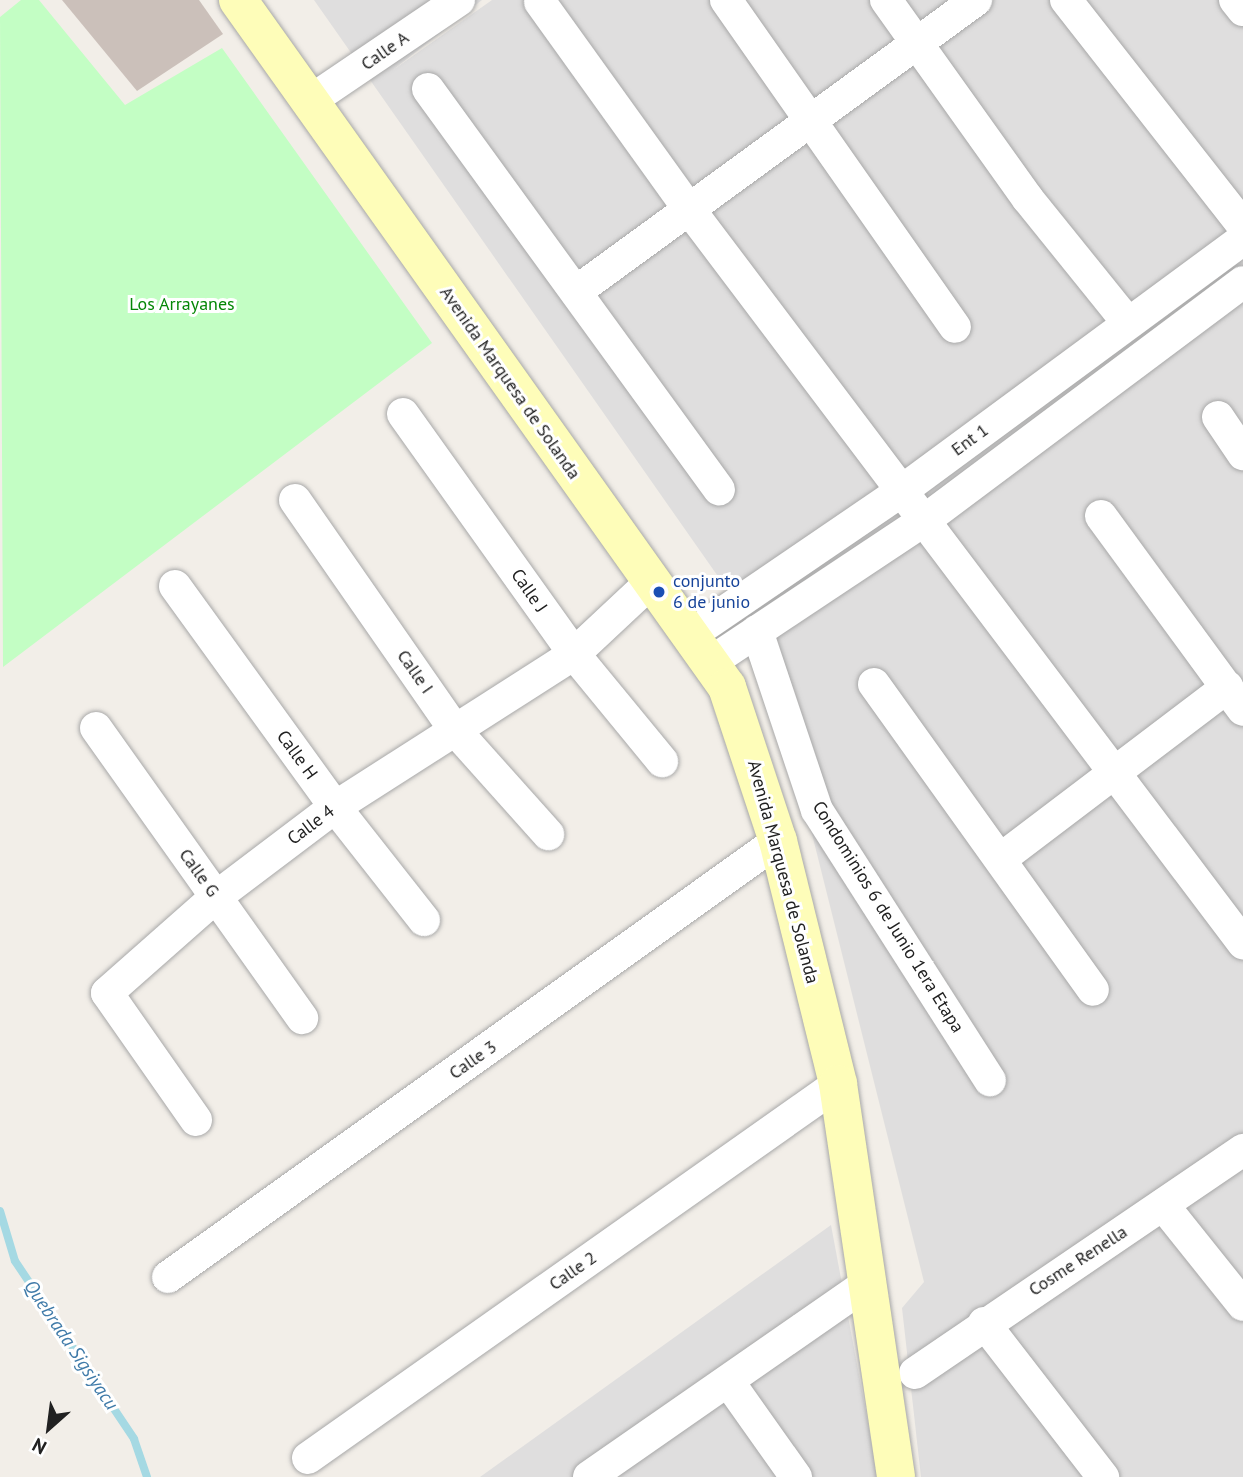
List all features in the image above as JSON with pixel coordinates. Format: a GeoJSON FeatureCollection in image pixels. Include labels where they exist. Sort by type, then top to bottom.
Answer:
{"type":"FeatureCollection","features":[{"type":"Feature","properties":{"kind":"street","name":"Avenida Marquesa de Solanda"},"geometry":{"type":"LineString","coordinates":[[237,0],[727,687],[778,841],[838,1084],[864,1286],[896,1477]]}},
{"type":"Feature","properties":{"kind":"street"},"geometry":{"type":"LineString","coordinates":[[726,0],[955,327]]}},
{"type":"Feature","properties":{"kind":"street"},"geometry":{"type":"LineString","coordinates":[[886,0],[1028,199],[1128,323]]}},
{"type":"Feature","properties":{"kind":"street"},"geometry":{"type":"LineString","coordinates":[[577,291],[976,0]]}},
{"type":"Feature","properties":{"kind":"street"},"geometry":{"type":"LineString","coordinates":[[1066,0],[1243,226]]}},
{"type":"Feature","properties":{"kind":"street"},"geometry":{"type":"LineString","coordinates":[[1235,0],[1243,10]]}},
{"type":"Feature","properties":{"kind":"street","name":"Calle A"},"geometry":{"type":"LineString","coordinates":[[310,100],[455,1]]}},
{"type":"Feature","properties":{"kind":"street"},"geometry":{"type":"LineString","coordinates":[[540,2],[689,209],[1243,943]]}},
{"type":"Feature","properties":{"kind":"street"},"geometry":{"type":"LineString","coordinates":[[428,89],[719,489]]}},
{"type":"Feature","properties":{"kind":"street","name":"Ent 1"},"geometry":{"type":"LineString","coordinates":[[701,648],[903,490],[1243,239]]}},
{"type":"Feature","properties":{"kind":"street","name":"Ent 1"},"geometry":{"type":"LineString","coordinates":[[701,648],[757,631],[925,520],[1243,282]]}},
{"type":"Feature","properties":{"kind":"street","name":"Calle J"},"geometry":{"type":"LineString","coordinates":[[403,414],[573,654],[662,761]]}},
{"type":"Feature","properties":{"kind":"street"},"geometry":{"type":"LineString","coordinates":[[1218,417],[1243,454]]}},
{"type":"Feature","properties":{"kind":"street","name":"Calle I"},"geometry":{"type":"LineString","coordinates":[[295,500],[455,730],[548,834]]}},
{"type":"Feature","properties":{"kind":"street"},"geometry":{"type":"LineString","coordinates":[[1002,858],[1115,772],[1235,698],[1101,516]]}},
{"type":"Feature","properties":{"kind":"street","name":"Calle 4"},"geometry":{"type":"LineString","coordinates":[[196,1120],[107,993],[216,897],[335,807],[573,654],[651,582]]}},
{"type":"Feature","properties":{"kind":"street","name":"Calle H"},"geometry":{"type":"LineString","coordinates":[[175,586],[335,807],[424,920]]}},
{"type":"Feature","properties":{"kind":"street","name":"Condominios 6 de Junio 1era Etapa"},"geometry":{"type":"LineString","coordinates":[[757,631],[817,810],[990,1080]]}},
{"type":"Feature","properties":{"kind":"street"},"geometry":{"type":"LineString","coordinates":[[874,684],[1002,858],[1093,990]]}},
{"type":"Feature","properties":{"kind":"street","name":"Calle G"},"geometry":{"type":"LineString","coordinates":[[96,728],[302,1018]]}},
{"type":"Feature","properties":{"kind":"street","name":"Calle 3"},"geometry":{"type":"LineString","coordinates":[[168,1277],[778,841]]}},
{"type":"Feature","properties":{"kind":"street","name":"Calle 2"},"geometry":{"type":"LineString","coordinates":[[308,1458],[838,1084]]}},
{"type":"Feature","properties":{"kind":"street","name":"Cosme Renella"},"geometry":{"type":"LineString","coordinates":[[915,1373],[984,1323],[1243,1150]]}},
{"type":"Feature","properties":{"kind":"street"},"geometry":{"type":"LineString","coordinates":[[1163,1205],[1243,1306]]}},
{"type":"Feature","properties":{"kind":"street"},"geometry":{"type":"LineString","coordinates":[[589,1477],[864,1286]]}},
{"type":"Feature","properties":{"kind":"street"},"geometry":{"type":"LineString","coordinates":[[984,1323],[1103,1477]]}},
{"type":"Feature","properties":{"kind":"street"},"geometry":{"type":"LineString","coordinates":[[727,1381],[796,1477]]}},
{"type":"Feature","properties":{"kind":"shaded area"},"geometry":{"type":"Polygon","coordinates":[[[314,0],[482,0],[393,70],[492,0],[1243,0],[1243,1477],[921,1477],[902,1308],[924,1282],[764,642],[314,0]]]}},
{"type":"Feature","properties":{"kind":"shaded area"},"geometry":{"type":"Polygon","coordinates":[[[831,1225],[878,1477],[480,1477],[831,1225]]]}},
{"type":"Feature","properties":{"kind":"green space","name":"Los Arrayanes"},"geometry":{"type":"Polygon","coordinates":[[[21,0],[39,0],[125,105],[222,48],[432,343],[3,667],[0,17],[21,0]]]}},
{"type":"Feature","properties":{"kind":"building"},"geometry":{"type":"Polygon","coordinates":[[[62,0],[199,0],[223,34],[137,91],[62,0]]]}},
{"type":"Feature","properties":{"kind":"waterway","name":"Quebrada Sigsiyacu"},"geometry":{"type":"LineString","coordinates":[[0,1211],[15,1261],[134,1439],[147,1477]]}},
{"type":"Feature","properties":{"kind":"place","name":"conjunto 6 de junio"},"geometry":{"type":"Point","coordinates":[659,592]}}]}
